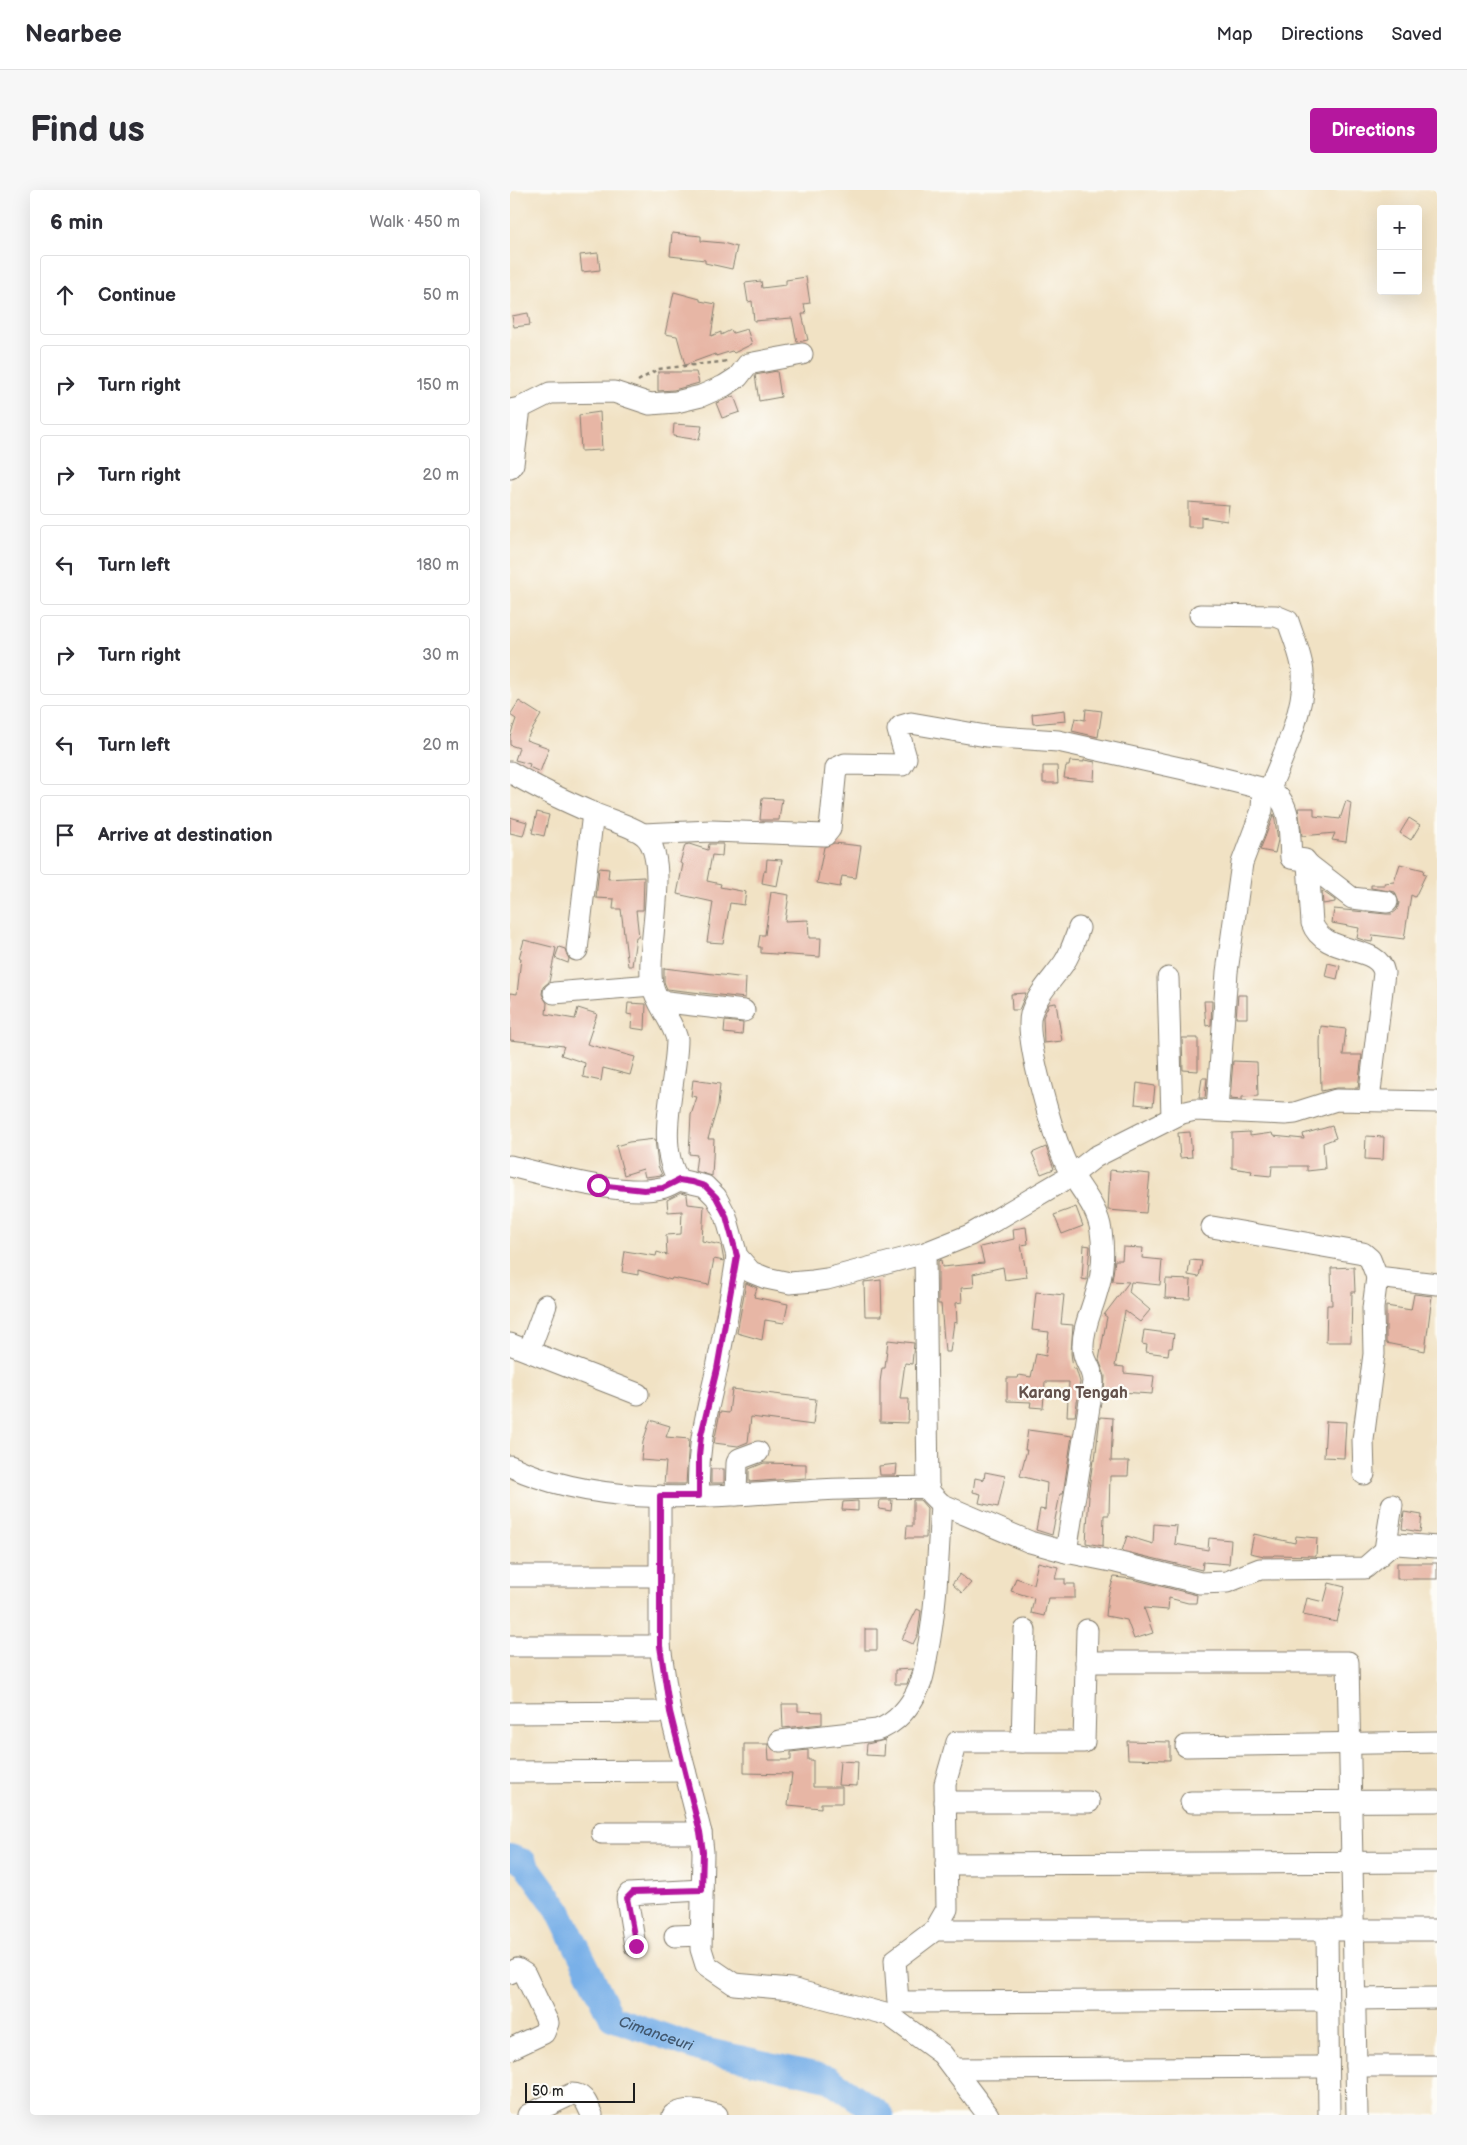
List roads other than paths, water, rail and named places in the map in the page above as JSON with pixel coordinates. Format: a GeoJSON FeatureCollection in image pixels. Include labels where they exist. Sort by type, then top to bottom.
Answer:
{"type":"FeatureCollection","features":[{"type":"Feature","properties":{"kind":"street"},"geometry":{"type":"LineString","coordinates":[[510,468],[513,464],[515,409],[550,393],[614,392],[650,404],[676,402],[700,396],[724,386],[738,377],[748,364],[802,354]]}},
{"type":"Feature","properties":{"kind":"street"},"geometry":{"type":"LineString","coordinates":[[1200,615],[1276,616],[1288,621],[1303,672],[1302,689],[1288,744],[1266,789],[1262,810],[1242,863],[1227,972],[1217,1110]]}},
{"type":"Feature","properties":{"kind":"street"},"geometry":{"type":"LineString","coordinates":[[643,834],[711,831],[824,835],[830,829],[836,768],[845,764],[902,765],[906,758],[898,730],[901,726],[911,723],[986,736],[1058,741],[1266,789],[1275,793],[1283,802],[1289,826],[1291,858],[1305,860],[1356,900],[1387,902]]}},
{"type":"Feature","properties":{"kind":"street"},"geometry":{"type":"LineString","coordinates":[[510,772],[593,813],[643,834],[651,842],[655,851],[657,871],[656,993],[677,1039],[667,1132],[671,1163],[679,1180]]}},
{"type":"Feature","properties":{"kind":"street"},"geometry":{"type":"LineString","coordinates":[[578,950],[593,813]]}},
{"type":"Feature","properties":{"kind":"street"},"geometry":{"type":"LineString","coordinates":[[1308,864],[1312,923],[1315,930],[1326,941],[1336,946],[1370,956],[1378,960],[1383,966],[1384,973],[1369,1100]]}},
{"type":"Feature","properties":{"kind":"street"},"geometry":{"type":"LineString","coordinates":[[1066,1552],[1093,1382],[1093,1373],[1083,1354],[1082,1347],[1088,1317],[1098,1291],[1102,1268],[1101,1229],[1094,1210],[1072,1175],[1060,1149],[1044,1096],[1033,1045],[1030,1015],[1043,990],[1066,961],[1079,928]]}},
{"type":"Feature","properties":{"kind":"street"},"geometry":{"type":"LineString","coordinates":[[1168,978],[1172,1117]]}},
{"type":"Feature","properties":{"kind":"street"},"geometry":{"type":"LineString","coordinates":[[554,993],[656,993],[744,1011]]}},
{"type":"Feature","properties":{"kind":"street"},"geometry":{"type":"LineString","coordinates":[[737,1256],[751,1272],[766,1278],[790,1283],[827,1280],[925,1253],[970,1235],[1072,1175],[1095,1157],[1172,1117],[1195,1110],[1285,1114],[1336,1100],[1437,1102]]}},
{"type":"Feature","properties":{"kind":"street"},"geometry":{"type":"LineString","coordinates":[[510,1166],[573,1181],[644,1190],[663,1188],[679,1180],[705,1186],[716,1197],[726,1216],[737,1256],[717,1369],[701,1435],[698,1472],[699,1496]]}},
{"type":"Feature","properties":{"kind":"street"},"geometry":{"type":"LineString","coordinates":[[1212,1227],[1363,1253],[1370,1259],[1377,1277],[1373,1308],[1374,1354],[1364,1440],[1364,1474]]}},
{"type":"Feature","properties":{"kind":"street"},"geometry":{"type":"LineString","coordinates":[[925,1253],[928,1487],[931,1494],[942,1504],[1017,1537],[1066,1552],[1208,1584],[1227,1582],[1260,1569],[1365,1568],[1385,1550],[1397,1544],[1437,1546]]}},
{"type":"Feature","properties":{"kind":"street"},"geometry":{"type":"LineString","coordinates":[[1377,1277],[1437,1284]]}},
{"type":"Feature","properties":{"kind":"street"},"geometry":{"type":"LineString","coordinates":[[546,1305],[520,1347],[638,1394]]}},
{"type":"Feature","properties":{"kind":"street"},"geometry":{"type":"LineString","coordinates":[[736,1495],[737,1463],[740,1459],[758,1452]]}},
{"type":"Feature","properties":{"kind":"street"},"geometry":{"type":"LineString","coordinates":[[510,1466],[530,1475],[581,1489],[660,1496],[736,1495],[928,1487]]}},
{"type":"Feature","properties":{"kind":"street"},"geometry":{"type":"LineString","coordinates":[[660,1496],[660,1646],[670,1712],[700,1832],[703,1852],[700,1949],[706,1965],[734,1984],[791,1989],[889,2015],[942,2054],[988,2115]]}},
{"type":"Feature","properties":{"kind":"street"},"geometry":{"type":"LineString","coordinates":[[780,1741],[877,1730],[887,1727],[894,1722],[908,1705],[919,1687],[931,1634],[942,1504]]}},
{"type":"Feature","properties":{"kind":"street"},"geometry":{"type":"LineString","coordinates":[[1385,1550],[1392,1505]]}},
{"type":"Feature","properties":{"kind":"street"},"geometry":{"type":"LineString","coordinates":[[510,1576],[660,1576]]}},
{"type":"Feature","properties":{"kind":"street"},"geometry":{"type":"LineString","coordinates":[[1022,1742],[1025,1630]]}},
{"type":"Feature","properties":{"kind":"street"},"geometry":{"type":"LineString","coordinates":[[1087,1630],[1084,1742],[957,1742],[945,1784],[947,1909],[935,1930],[895,1960],[898,2002],[1327,2000]]}},
{"type":"Feature","properties":{"kind":"street"},"geometry":{"type":"LineString","coordinates":[[510,1646],[660,1646]]}},
{"type":"Feature","properties":{"kind":"street"},"geometry":{"type":"LineString","coordinates":[[1086,1662],[1348,1662],[1357,2115]]}},
{"type":"Feature","properties":{"kind":"street"},"geometry":{"type":"LineString","coordinates":[[510,1713],[670,1712]]}},
{"type":"Feature","properties":{"kind":"street"},"geometry":{"type":"LineString","coordinates":[[1186,1746],[1437,1742]]}},
{"type":"Feature","properties":{"kind":"street"},"geometry":{"type":"LineString","coordinates":[[510,1772],[685,1771]]}},
{"type":"Feature","properties":{"kind":"street"},"geometry":{"type":"LineString","coordinates":[[1192,1802],[1437,1801]]}},
{"type":"Feature","properties":{"kind":"street"},"geometry":{"type":"LineString","coordinates":[[945,1802],[1089,1802]]}},
{"type":"Feature","properties":{"kind":"street"},"geometry":{"type":"LineString","coordinates":[[602,1833],[700,1832]]}},
{"type":"Feature","properties":{"kind":"street"},"geometry":{"type":"LineString","coordinates":[[946,1864],[1437,1862]]}},
{"type":"Feature","properties":{"kind":"street"},"geometry":{"type":"LineString","coordinates":[[636,1946],[627,1898],[629,1894],[633,1892],[702,1890]]}},
{"type":"Feature","properties":{"kind":"street"},"geometry":{"type":"LineString","coordinates":[[935,1930],[1437,1930]]}},
{"type":"Feature","properties":{"kind":"street"},"geometry":{"type":"LineString","coordinates":[[1327,1930],[1329,2115]]}},
{"type":"Feature","properties":{"kind":"street"},"geometry":{"type":"LineString","coordinates":[[675,1936],[701,1934]]}},
{"type":"Feature","properties":{"kind":"street"},"geometry":{"type":"LineString","coordinates":[[510,1973],[517,1969],[525,1974],[548,2023],[544,2033],[510,2049]]}},
{"type":"Feature","properties":{"kind":"street"},"geometry":{"type":"LineString","coordinates":[[1354,1999],[1437,1998]]}},
{"type":"Feature","properties":{"kind":"street"},"geometry":{"type":"LineString","coordinates":[[1356,2066],[1437,2066]]}},
{"type":"Feature","properties":{"kind":"street"},"geometry":{"type":"LineString","coordinates":[[954,2070],[1328,2067]]}},
{"type":"Feature","properties":{"kind":"street"},"geometry":{"type":"LineString","coordinates":[[528,2115],[572,2094],[579,2094],[584,2098],[592,2115]]}},
{"type":"Feature","properties":{"kind":"street"},"geometry":{"type":"LineString","coordinates":[[673,2115],[682,2110],[691,2109],[717,2115]]}},
{"type":"Feature","properties":{"kind":"waterway","name":"Cimanceuri"},"geometry":{"type":"LineString","coordinates":[[510,1857],[524,1862],[558,1909],[612,2018],[703,2050],[828,2078],[881,2115]]}},
{"type":"Feature","properties":{"kind":"district","name":"Karang Tengah"},"geometry":{"type":"Point","coordinates":[1073,1392]}}]}
